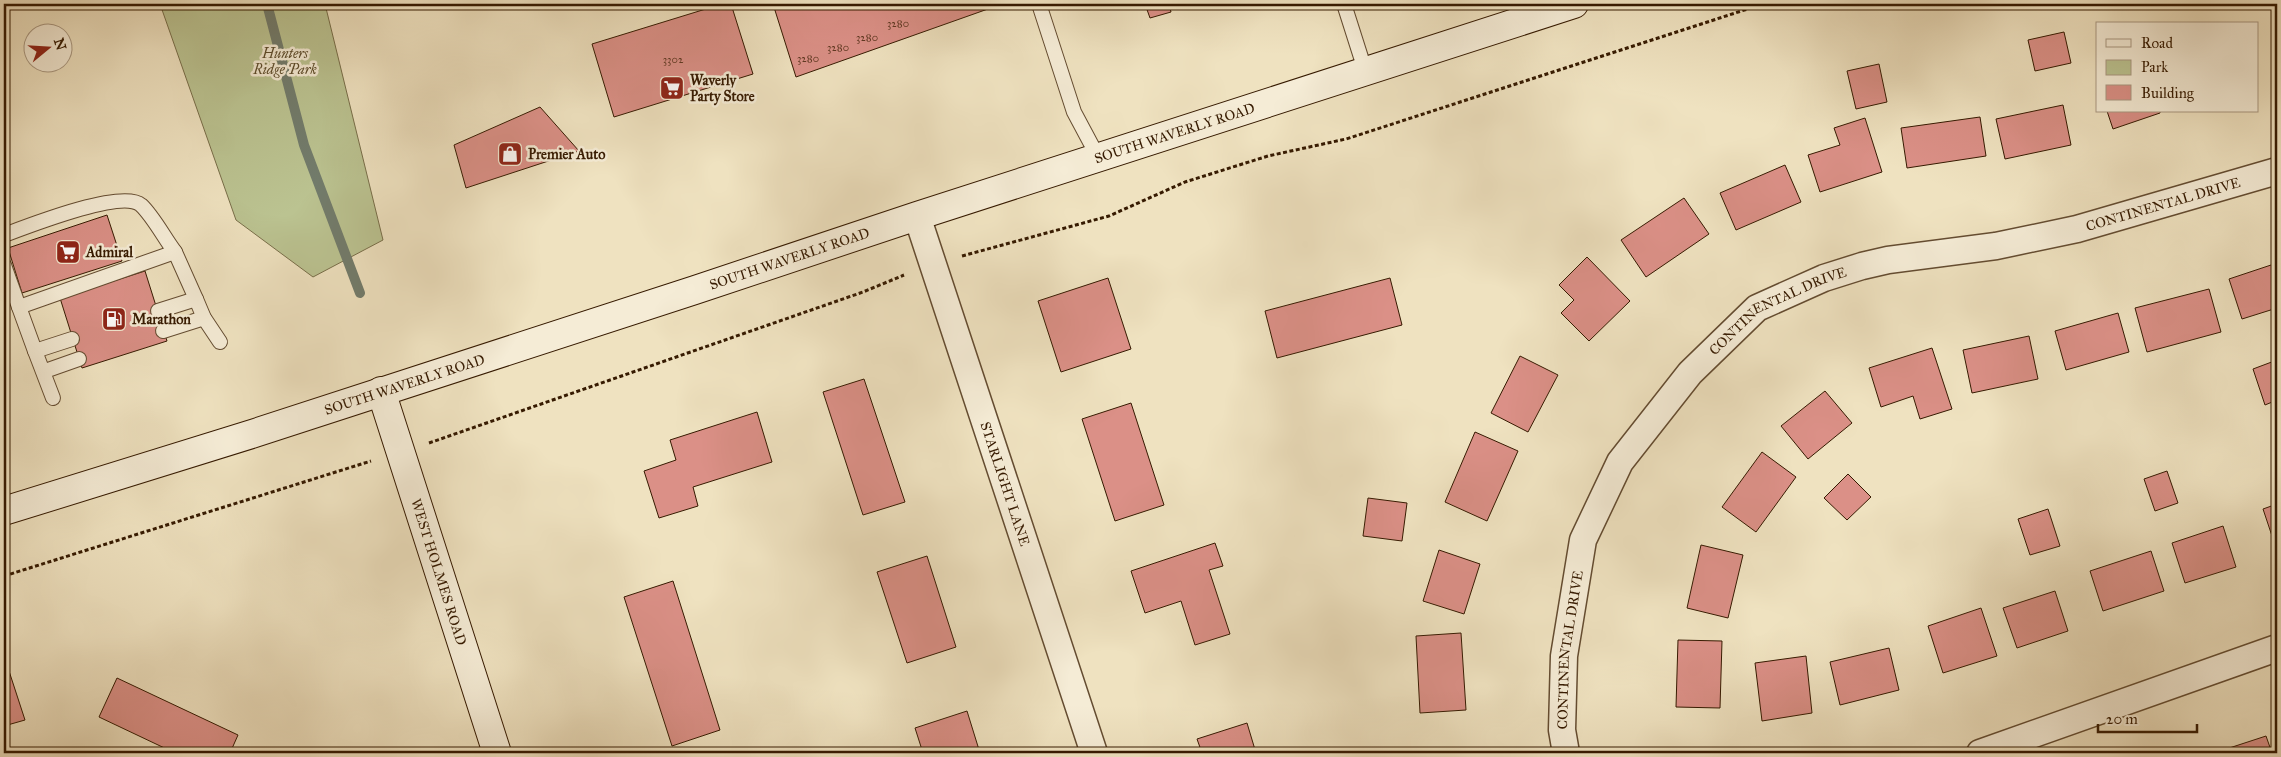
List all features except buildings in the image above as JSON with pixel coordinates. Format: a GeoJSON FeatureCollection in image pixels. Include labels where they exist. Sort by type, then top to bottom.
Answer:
{"type":"FeatureCollection","features":[{"type":"Feature","properties":{"kind":"main road","name":"SOUTH WAVERLY ROAD"},"geometry":{"type":"LineString","coordinates":[[4,510],[696,290],[1365,70],[1574,4]]}},
{"type":"Feature","properties":{"kind":"main road","name":"WEST HOLMES ROAD"},"geometry":{"type":"LineString","coordinates":[[381,391],[497,753]]}},
{"type":"Feature","properties":{"kind":"street","name":"CONTINENTAL DRIVE"},"geometry":{"type":"LineString","coordinates":[[1566,753],[1562,730],[1564,656],[1583,540],[1620,462],[1690,373],[1757,308],[1824,278],[1862,266],[1888,260],[1996,246],[2077,229],[2277,171]]}},
{"type":"Feature","properties":{"kind":"street","name":"STARLIGHT LANE"},"geometry":{"type":"LineString","coordinates":[[917,216],[1094,753]]}},
{"type":"Feature","properties":{"kind":"street"},"geometry":{"type":"LineString","coordinates":[[1980,753],[2277,648]]}},
{"type":"Feature","properties":{"kind":"lane"},"geometry":{"type":"LineString","coordinates":[[1039,4],[1074,112],[1098,157]]}},
{"type":"Feature","properties":{"kind":"lane"},"geometry":{"type":"LineString","coordinates":[[1344,4],[1365,70]]}},
{"type":"Feature","properties":{"kind":"lane"},"geometry":{"type":"LineString","coordinates":[[4,235],[88,206],[132,200],[142,205],[175,252],[204,318],[220,342]]}},
{"type":"Feature","properties":{"kind":"lane"},"geometry":{"type":"LineString","coordinates":[[19,307],[175,252]]}},
{"type":"Feature","properties":{"kind":"lane"},"geometry":{"type":"LineString","coordinates":[[4,265],[35,350],[45,371],[53,398]]}},
{"type":"Feature","properties":{"kind":"lane"},"geometry":{"type":"LineString","coordinates":[[158,311],[196,299]]}},
{"type":"Feature","properties":{"kind":"lane"},"geometry":{"type":"LineString","coordinates":[[163,331],[204,318]]}},
{"type":"Feature","properties":{"kind":"lane"},"geometry":{"type":"LineString","coordinates":[[35,350],[72,339]]}},
{"type":"Feature","properties":{"kind":"lane"},"geometry":{"type":"LineString","coordinates":[[45,371],[79,359]]}},
{"type":"Feature","properties":{"kind":"path"},"geometry":{"type":"LineString","coordinates":[[448,438],[933,265],[1109,216],[1185,182],[1268,156],[1346,139],[1763,4]]}},
{"type":"Feature","properties":{"kind":"path"},"geometry":{"type":"LineString","coordinates":[[4,576],[350,468]]}},
{"type":"Feature","properties":{"kind":"green space","name":"Hunters Ridge Park"},"geometry":{"type":"Polygon","coordinates":[[[160,4],[325,4],[383,240],[313,277],[236,220],[160,4]]]}},
{"type":"Feature","properties":{"kind":"waterway"},"geometry":{"type":"LineString","coordinates":[[267,4],[304,145],[360,293]]}},
{"type":"Feature","properties":{"kind":"place","name":"Waverly Party Store"},"geometry":{"type":"Point","coordinates":[672,88]}},
{"type":"Feature","properties":{"kind":"place","name":"Premier Auto"},"geometry":{"type":"Point","coordinates":[510,154]}},
{"type":"Feature","properties":{"kind":"place","name":"Admiral"},"geometry":{"type":"Point","coordinates":[68,252]}},
{"type":"Feature","properties":{"kind":"place","name":"Marathon"},"geometry":{"type":"Point","coordinates":[114,319]}}]}
